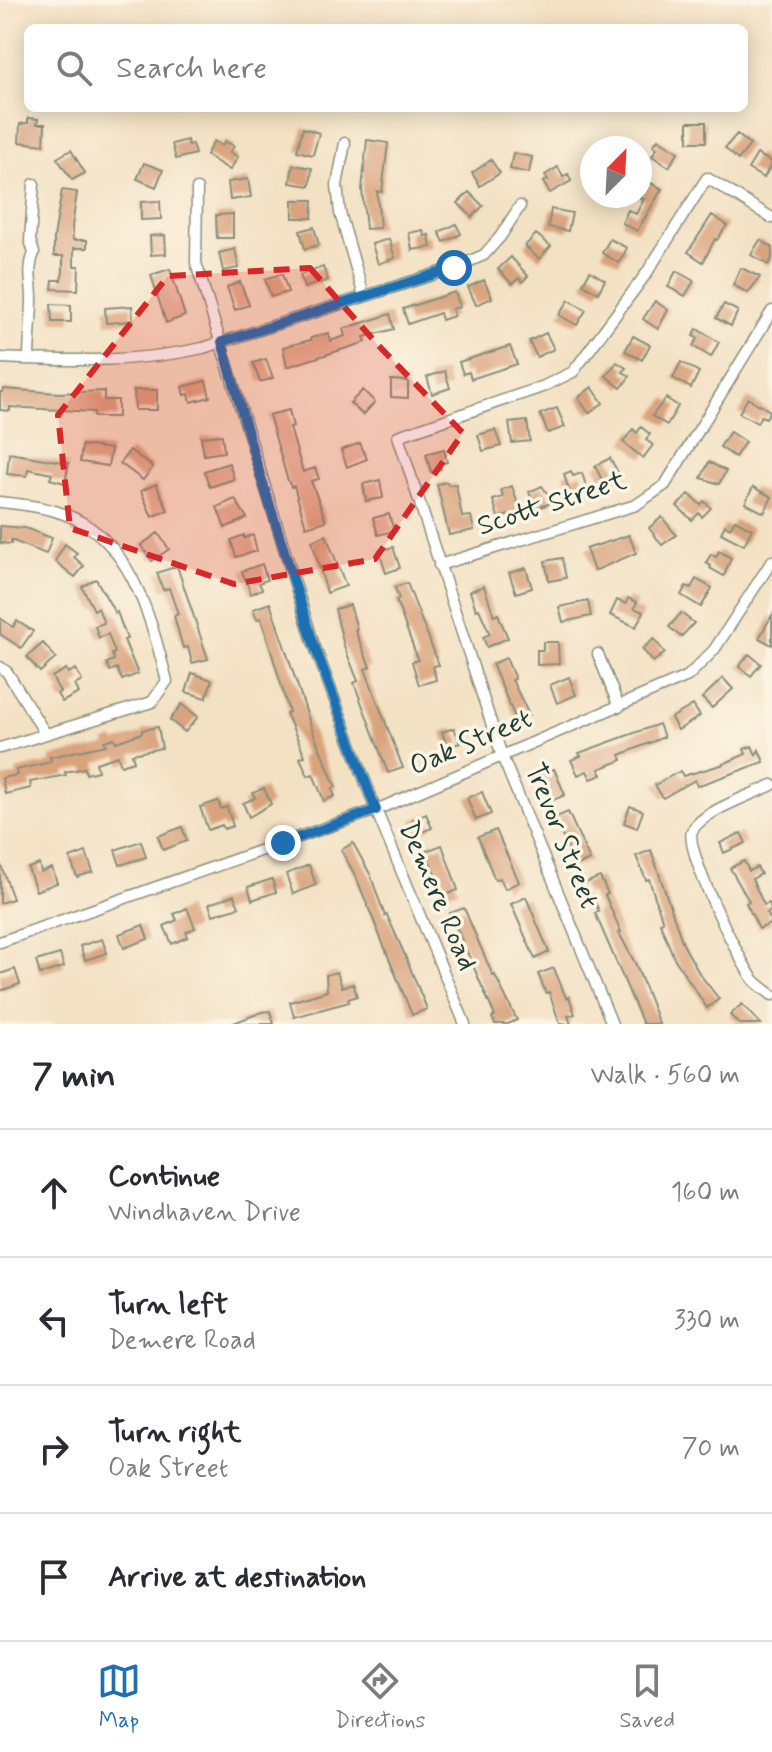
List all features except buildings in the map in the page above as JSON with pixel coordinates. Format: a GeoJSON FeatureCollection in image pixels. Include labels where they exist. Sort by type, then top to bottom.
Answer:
{"type":"FeatureCollection","features":[{"type":"Feature","properties":{"kind":"street"},"geometry":{"type":"LineString","coordinates":[[345,143],[337,185],[340,213],[364,296]]}},
{"type":"Feature","properties":{"kind":"street","name":"Trevor Street"},"geometry":{"type":"LineString","coordinates":[[612,1024],[502,756],[398,436],[542,387],[573,372],[646,274],[707,178],[772,218]]}},
{"type":"Feature","properties":{"kind":"street"},"geometry":{"type":"LineString","coordinates":[[29,359],[34,184]]}},
{"type":"Feature","properties":{"kind":"street","name":"Demere Road"},"geometry":{"type":"LineString","coordinates":[[197,189],[196,263],[313,642],[376,810],[465,1024]]}},
{"type":"Feature","properties":{"kind":"street"},"geometry":{"type":"LineString","coordinates":[[0,358],[124,360],[170,355],[222,342],[454,268],[484,255],[520,206]]}},
{"type":"Feature","properties":{"kind":"street","name":"Scott Street"},"geometry":{"type":"LineString","coordinates":[[439,565],[636,505],[665,485],[772,311]]}},
{"type":"Feature","properties":{"kind":"street"},"geometry":{"type":"LineString","coordinates":[[0,502],[47,509],[84,523],[117,552],[139,595],[167,681],[152,702],[0,748]]}},
{"type":"Feature","properties":{"kind":"street","name":"Oak Street"},"geometry":{"type":"LineString","coordinates":[[0,942],[376,810],[688,676],[714,650],[772,561]]}},
{"type":"Feature","properties":{"kind":"street"},"geometry":{"type":"LineString","coordinates":[[598,654],[619,707]]}},
{"type":"Feature","properties":{"kind":"street"},"geometry":{"type":"LineString","coordinates":[[0,667],[7,672],[45,733]]}},
{"type":"Feature","properties":{"kind":"street"},"geometry":{"type":"LineString","coordinates":[[772,785],[705,817],[692,831],[690,843],[701,878],[754,980],[772,995]]}},
{"type":"Feature","properties":{"kind":"highlighted area"},"geometry":{"type":"Polygon","coordinates":[[[310,268],[377,344],[463,433],[375,559],[234,584],[70,528],[58,415],[168,276],[310,268]]]}},
{"type":"Feature","properties":{"kind":"route"},"geometry":{"type":"LineString","coordinates":[[283,843],[376,810],[313,642],[222,342],[454,268]]}}]}
